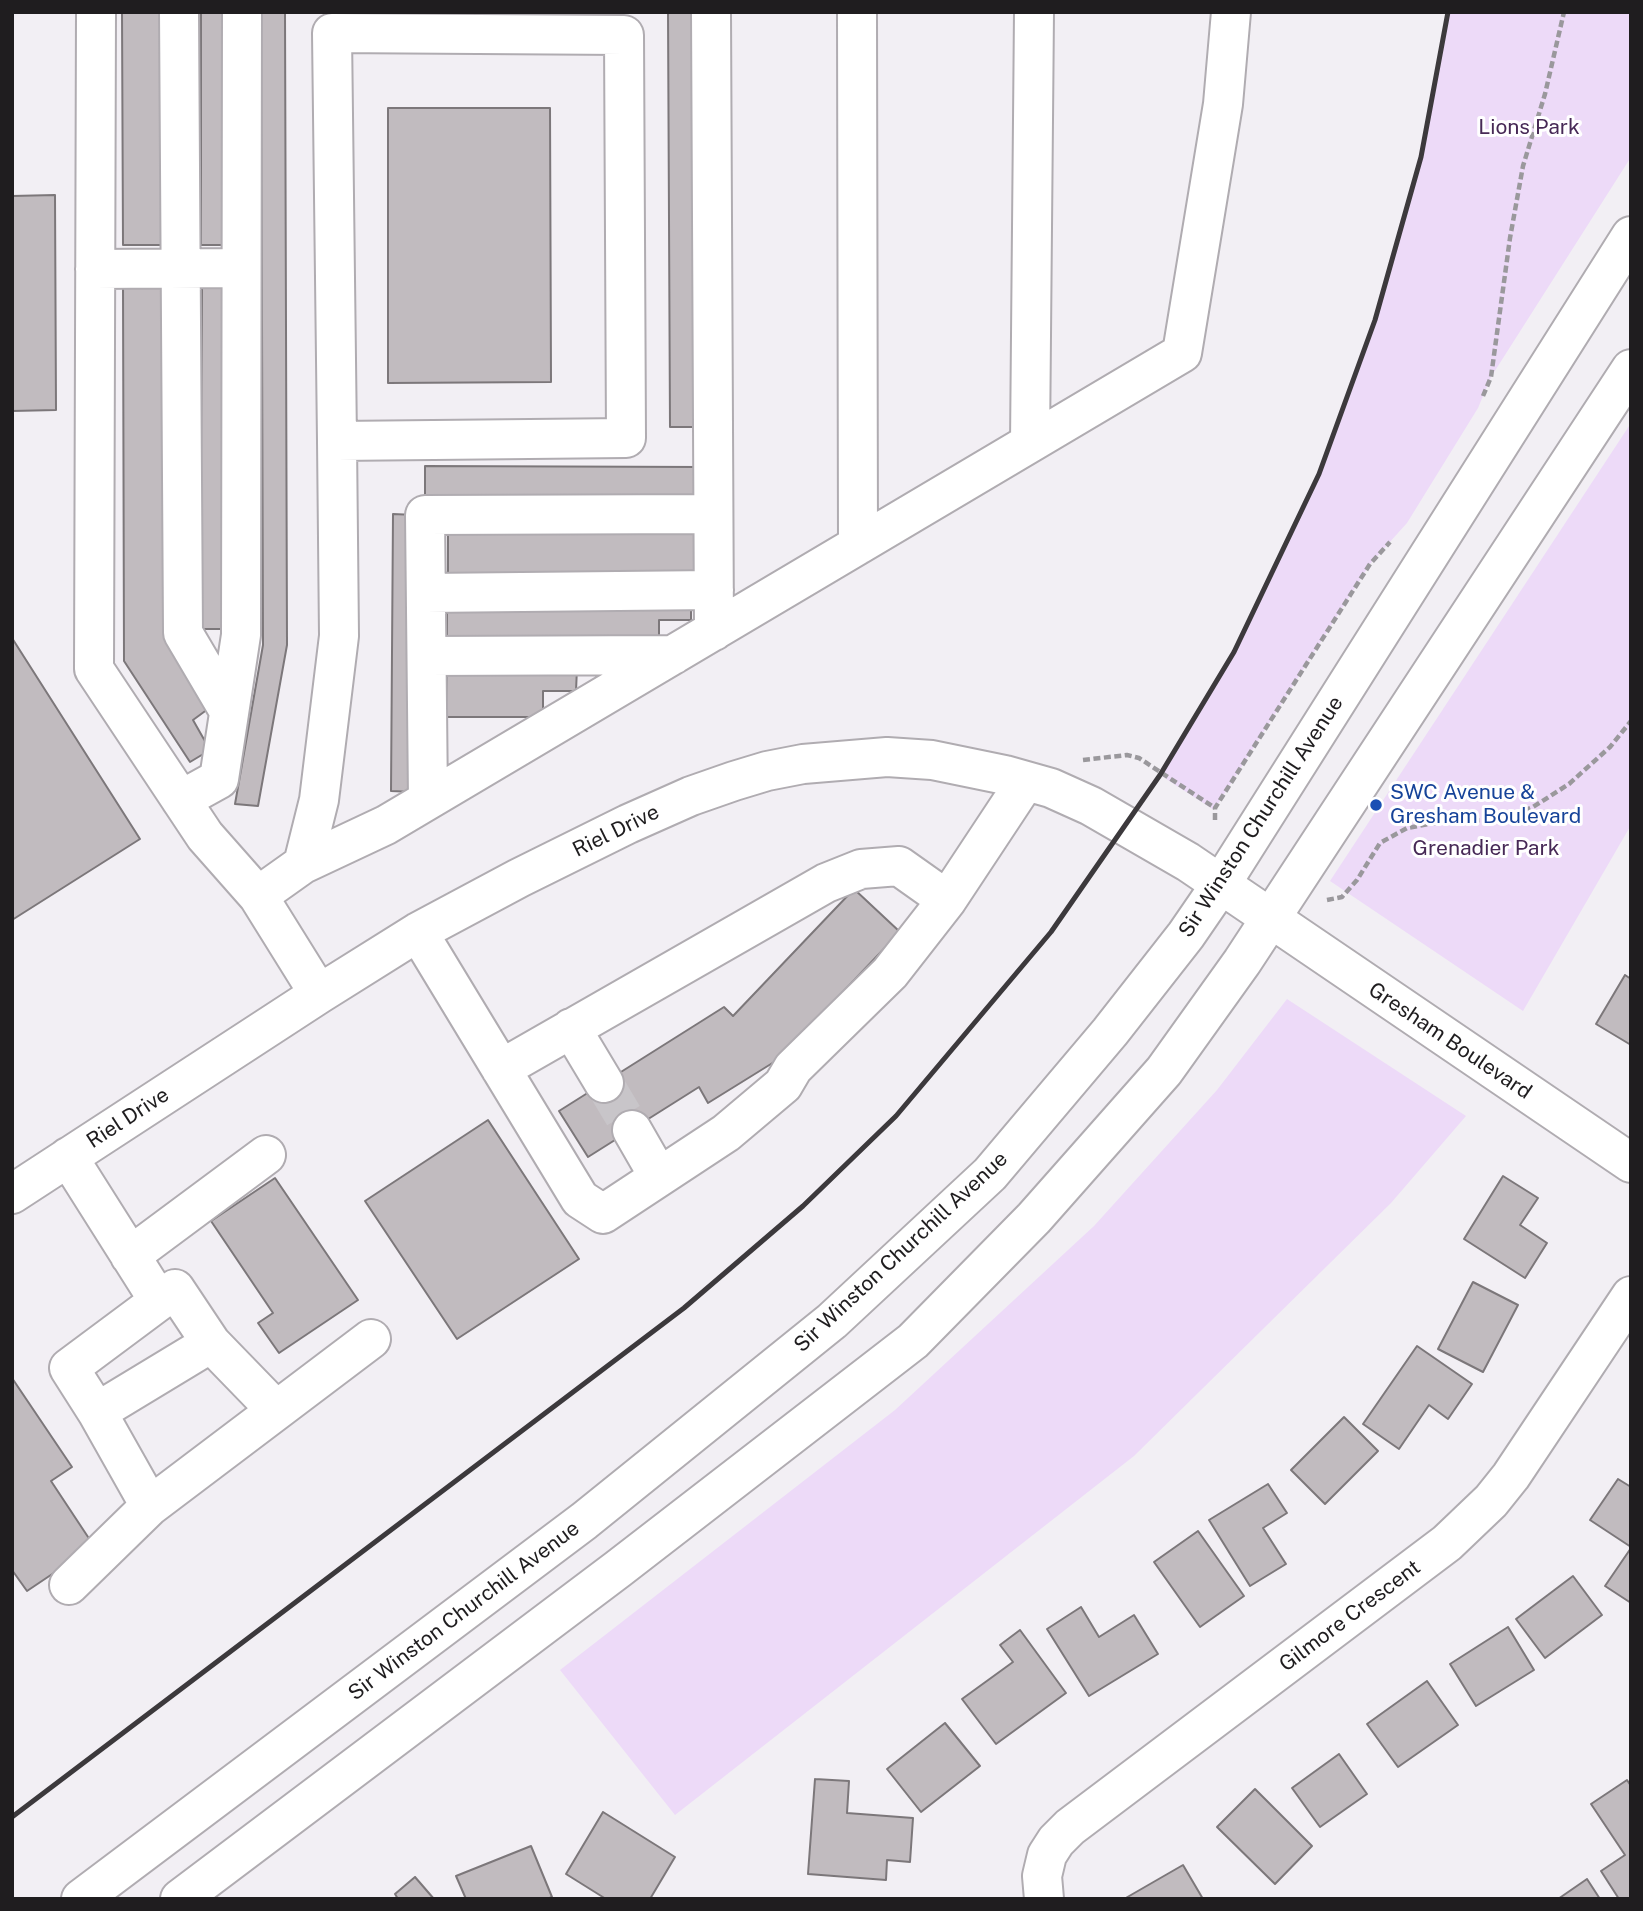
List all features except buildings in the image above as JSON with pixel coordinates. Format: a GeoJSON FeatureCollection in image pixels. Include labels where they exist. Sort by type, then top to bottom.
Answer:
{"type":"FeatureCollection","features":[{"type":"Feature","properties":{"kind":"main road"},"geometry":{"type":"LineString","coordinates":[[96,12],[94,668],[205,836],[258,896],[318,993]]}},
{"type":"Feature","properties":{"kind":"main road"},"geometry":{"type":"LineString","coordinates":[[179,12],[183,633],[229,711]]}},
{"type":"Feature","properties":{"kind":"main road"},"geometry":{"type":"LineString","coordinates":[[181,800],[219,779],[241,635],[242,12]]}},
{"type":"Feature","properties":{"kind":"main road"},"geometry":{"type":"LineString","coordinates":[[710,12],[714,631]]}},
{"type":"Feature","properties":{"kind":"main road"},"geometry":{"type":"LineString","coordinates":[[857,12],[858,545]]}},
{"type":"Feature","properties":{"kind":"main road"},"geometry":{"type":"LineString","coordinates":[[1030,443],[1034,12]]}},
{"type":"Feature","properties":{"kind":"main road"},"geometry":{"type":"LineString","coordinates":[[258,896],[303,864],[386,825],[1182,353],[1223,104],[1231,12]]}},
{"type":"Feature","properties":{"kind":"main road"},"geometry":{"type":"LineString","coordinates":[[303,864],[319,800],[339,636],[337,441],[324,23],[629,23],[626,438],[337,441]]}},
{"type":"Feature","properties":{"kind":"main road","name":"Sir Winston Churchill Avenue"},"geometry":{"type":"LineString","coordinates":[[81,1899],[584,1521],[832,1321],[990,1174],[1110,1032],[1186,935],[1221,884],[1631,236]]}},
{"type":"Feature","properties":{"kind":"main road"},"geometry":{"type":"LineString","coordinates":[[95,269],[241,268]]}},
{"type":"Feature","properties":{"kind":"main road"},"geometry":{"type":"LineString","coordinates":[[180,1899],[618,1569],[913,1341],[1034,1218],[1164,1071],[1242,962],[1631,369]]}},
{"type":"Feature","properties":{"kind":"main road"},"geometry":{"type":"LineString","coordinates":[[428,800],[425,515],[713,514]]}},
{"type":"Feature","properties":{"kind":"main road"},"geometry":{"type":"LineString","coordinates":[[426,593],[714,590]]}},
{"type":"Feature","properties":{"kind":"main road"},"geometry":{"type":"LineString","coordinates":[[427,656],[673,656]]}},
{"type":"Feature","properties":{"kind":"main road","name":"Riel Drive"},"geometry":{"type":"LineString","coordinates":[[12,1194],[318,993],[418,932],[628,824],[691,796],[767,771],[841,760],[887,757],[932,760],[1005,775],[1051,788],[1091,806],[1188,862],[1269,918]]}},
{"type":"Feature","properties":{"kind":"main road"},"geometry":{"type":"LineString","coordinates":[[418,932],[580,1199],[603,1214],[726,1133],[783,1085],[793,1068],[890,973],[947,900],[1025,782]]}},
{"type":"Feature","properties":{"kind":"main road"},"geometry":{"type":"LineString","coordinates":[[501,1069],[826,883],[861,869],[899,866],[947,900]]}},
{"type":"Feature","properties":{"kind":"main road","name":"Gresham Boulevard"},"geometry":{"type":"LineString","coordinates":[[1269,918],[1631,1163]]}},
{"type":"Feature","properties":{"kind":"main road"},"geometry":{"type":"LineString","coordinates":[[571,1028],[604,1083]]}},
{"type":"Feature","properties":{"kind":"main road"},"geometry":{"type":"LineString","coordinates":[[632,1130],[659,1177]]}},
{"type":"Feature","properties":{"kind":"main road"},"geometry":{"type":"LineString","coordinates":[[130,1256],[266,1155]]}},
{"type":"Feature","properties":{"kind":"main road"},"geometry":{"type":"LineString","coordinates":[[68,1157],[159,1301]]}},
{"type":"Feature","properties":{"kind":"main road"},"geometry":{"type":"LineString","coordinates":[[150,1506],[69,1368],[176,1289],[211,1343],[276,1410]]}},
{"type":"Feature","properties":{"kind":"main road","name":"Gilmore Crescent"},"geometry":{"type":"LineString","coordinates":[[1044,1899],[1042,1876],[1047,1855],[1070,1827],[1447,1543],[1491,1501],[1531,1447],[1631,1296]]}},
{"type":"Feature","properties":{"kind":"main road"},"geometry":{"type":"LineString","coordinates":[[69,1585],[150,1506],[371,1339]]}},
{"type":"Feature","properties":{"kind":"main road"},"geometry":{"type":"LineString","coordinates":[[97,1412],[211,1343]]}},
{"type":"Feature","properties":{"kind":"path"},"geometry":{"type":"LineString","coordinates":[[1482,398],[1491,377],[1510,238],[1524,166],[1545,94],[1564,12]]}},
{"type":"Feature","properties":{"kind":"path"},"geometry":{"type":"LineString","coordinates":[[1215,820],[1215,808],[1370,564],[1398,533]]}},
{"type":"Feature","properties":{"kind":"path"},"geometry":{"type":"LineString","coordinates":[[1326,900],[1342,897],[1357,880],[1380,844],[1407,828],[1501,817],[1533,807],[1569,784],[1610,747],[1631,721]]}},
{"type":"Feature","properties":{"kind":"path"},"geometry":{"type":"LineString","coordinates":[[1075,759],[1131,755],[1215,808]]}},
{"type":"Feature","properties":{"kind":"green space","name":"Lions Park"},"geometry":{"type":"Polygon","coordinates":[[[1448,12],[1631,12],[1631,157],[1491,377],[1478,408],[1407,523],[1370,564],[1214,810],[1160,775],[1234,652],[1319,474],[1375,320],[1421,157],[1448,12]]]}},
{"type":"Feature","properties":{"kind":"green space","name":"Grenadier Park"},"geometry":{"type":"Polygon","coordinates":[[[1631,423],[1631,825],[1523,1011],[1330,881],[1631,423]]]}},
{"type":"Feature","properties":{"kind":"green space"},"geometry":{"type":"Polygon","coordinates":[[[1287,999],[1466,1116],[1391,1203],[1134,1456],[675,1815],[560,1670],[895,1410],[1094,1226],[1217,1090],[1287,999]]]}},
{"type":"Feature","properties":{"kind":"tunnel"},"geometry":{"type":"LineString","coordinates":[[604,1083],[632,1130]]}},
{"type":"Feature","properties":{"kind":"railway"},"geometry":{"type":"LineString","coordinates":[[12,1817],[684,1308],[803,1206],[896,1116],[1051,932],[1160,775],[1234,652],[1319,474],[1375,320],[1421,157],[1448,12]]}},
{"type":"Feature","properties":{"kind":"place","name":"SWC Avenue & Gresham Boulevard"},"geometry":{"type":"Point","coordinates":[1376,805]}}]}
